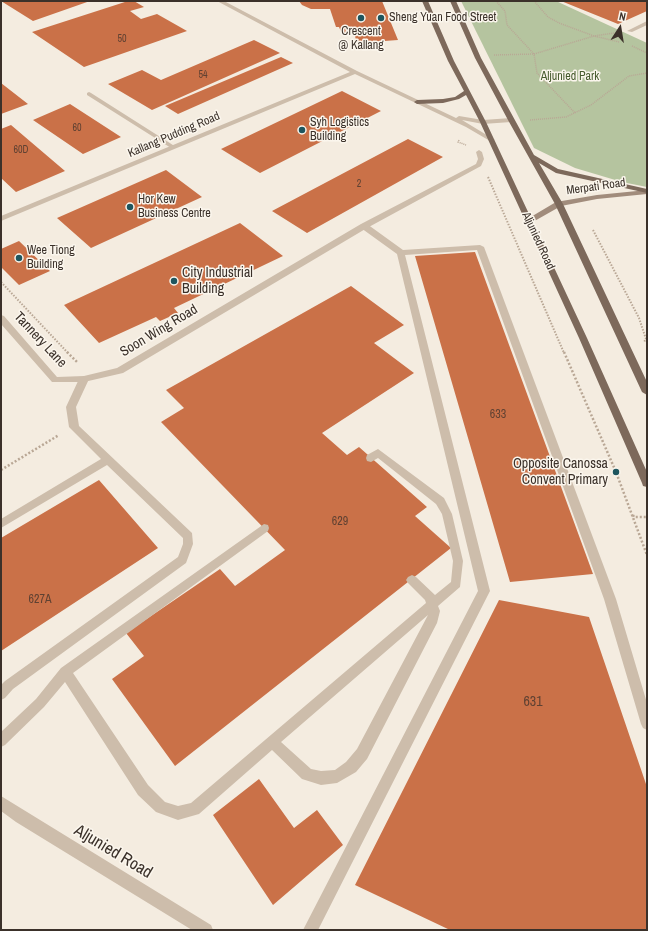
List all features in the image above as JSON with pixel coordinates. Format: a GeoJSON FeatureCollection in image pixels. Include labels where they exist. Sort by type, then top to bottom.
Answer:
{"type":"FeatureCollection","features":[{"type":"Feature","properties":{"kind":"main road","name":"Aljunied Road"},"geometry":{"type":"LineString","coordinates":[[425,1],[467,92],[492,140],[583,338],[647,483]]}},
{"type":"Feature","properties":{"kind":"main road"},"geometry":{"type":"LineString","coordinates":[[453,1],[478,58],[511,120],[559,204],[647,392]]}},
{"type":"Feature","properties":{"kind":"main road"},"geometry":{"type":"LineString","coordinates":[[417,102],[443,101],[457,98],[467,92]]}},
{"type":"Feature","properties":{"kind":"main road"},"geometry":{"type":"LineString","coordinates":[[532,156],[556,171],[647,192]]}},
{"type":"Feature","properties":{"kind":"street"},"geometry":{"type":"LineString","coordinates":[[220,1],[355,72],[445,115],[492,140]]}},
{"type":"Feature","properties":{"kind":"street"},"geometry":{"type":"LineString","coordinates":[[630,31],[647,23]]}},
{"type":"Feature","properties":{"kind":"street","name":"Kallang Pudding Road"},"geometry":{"type":"LineString","coordinates":[[1,219],[355,72]]}},
{"type":"Feature","properties":{"kind":"street"},"geometry":{"type":"LineString","coordinates":[[89,94],[173,147]]}},
{"type":"Feature","properties":{"kind":"street"},"geometry":{"type":"LineString","coordinates":[[445,115],[483,122],[511,120]]}},
{"type":"Feature","properties":{"kind":"street","name":"Soon Wing Road"},"geometry":{"type":"LineString","coordinates":[[88,378],[120,371],[364,226],[479,165],[481,159],[479,152]]}},
{"type":"Feature","properties":{"kind":"street","name":"Merpati Road"},"geometry":{"type":"LineString","coordinates":[[528,221],[559,204],[590,198],[647,192]]}},
{"type":"Feature","properties":{"kind":"street"},"geometry":{"type":"LineString","coordinates":[[314,929],[484,591],[401,253],[364,226]]}},
{"type":"Feature","properties":{"kind":"street"},"geometry":{"type":"LineString","coordinates":[[401,253],[480,247],[610,599],[647,724]]}},
{"type":"Feature","properties":{"kind":"street","name":"Tannery Lane"},"geometry":{"type":"LineString","coordinates":[[1,318],[56,380],[88,378]]}},
{"type":"Feature","properties":{"kind":"street"},"geometry":{"type":"LineString","coordinates":[[1,694],[9,685],[182,560],[188,544],[188,536],[74,427],[71,408],[88,378]]}},
{"type":"Feature","properties":{"kind":"street"},"geometry":{"type":"LineString","coordinates":[[65,672],[144,790],[161,807],[178,814],[194,809],[456,584],[458,561],[447,514],[440,501],[378,453],[371,458]]}},
{"type":"Feature","properties":{"kind":"street"},"geometry":{"type":"LineString","coordinates":[[1,524],[108,459]]}},
{"type":"Feature","properties":{"kind":"street"},"geometry":{"type":"LineString","coordinates":[[1,741],[40,703],[65,672],[264,528]]}},
{"type":"Feature","properties":{"kind":"street"},"geometry":{"type":"LineString","coordinates":[[272,742],[307,774],[322,778],[336,776],[351,767],[362,754],[433,620],[434,611],[430,597],[412,580]]}},
{"type":"Feature","properties":{"kind":"street","name":"Aljunied Road"},"geometry":{"type":"LineString","coordinates":[[1,804],[206,930]]}},
{"type":"Feature","properties":{"kind":"path"},"geometry":{"type":"LineString","coordinates":[[496,1],[505,11],[507,24],[534,54],[537,73],[575,113]]}},
{"type":"Feature","properties":{"kind":"path"},"geometry":{"type":"LineString","coordinates":[[534,1],[542,11],[554,20],[594,36]]}},
{"type":"Feature","properties":{"kind":"path"},"geometry":{"type":"LineString","coordinates":[[493,55],[534,54],[594,36],[630,31]]}},
{"type":"Feature","properties":{"kind":"path"},"geometry":{"type":"LineString","coordinates":[[528,120],[562,118],[575,113],[591,105],[629,76],[647,73]]}},
{"type":"Feature","properties":{"kind":"path"},"geometry":{"type":"LineString","coordinates":[[492,190],[616,472],[634,517],[647,516]]}},
{"type":"Feature","properties":{"kind":"path"},"geometry":{"type":"LineString","coordinates":[[590,225],[639,318],[646,339],[643,346]]}},
{"type":"Feature","properties":{"kind":"path"},"geometry":{"type":"LineString","coordinates":[[1,282],[88,378]]}},
{"type":"Feature","properties":{"kind":"path"},"geometry":{"type":"LineString","coordinates":[[1,470],[74,427]]}},
{"type":"Feature","properties":{"kind":"path"},"geometry":{"type":"LineString","coordinates":[[616,472],[647,555]]}},
{"type":"Feature","properties":{"kind":"green space","name":"Aljunied Park"},"geometry":{"type":"Polygon","coordinates":[[[461,1],[556,1],[647,43],[647,187],[622,182],[575,168],[534,148],[461,1]]]}},
{"type":"Feature","properties":{"kind":"building"},"geometry":{"type":"Polygon","coordinates":[[[1,1],[90,1],[33,21],[1,1]]]}},
{"type":"Feature","properties":{"kind":"building"},"geometry":{"type":"Polygon","coordinates":[[[128,1],[134,1],[144,7],[130,11],[141,19],[157,14],[187,31],[84,67],[32,32],[128,1]]]}},
{"type":"Feature","properties":{"kind":"building","name":"Crescent @ Kallang"},"geometry":{"type":"Polygon","coordinates":[[[299,1],[382,1],[398,40],[357,43],[354,33],[342,34],[339,27],[336,27],[330,9],[311,9],[302,5],[299,1]]]}},
{"type":"Feature","properties":{"kind":"building"},"geometry":{"type":"Polygon","coordinates":[[[561,1],[647,1],[647,11],[618,24],[561,1]]]}},
{"type":"Feature","properties":{"kind":"building"},"geometry":{"type":"Polygon","coordinates":[[[254,40],[280,53],[152,110],[108,84],[142,70],[161,80],[254,40]]]}},
{"type":"Feature","properties":{"kind":"building"},"geometry":{"type":"Polygon","coordinates":[[[281,57],[293,63],[178,114],[165,106],[281,57]]]}},
{"type":"Feature","properties":{"kind":"building"},"geometry":{"type":"Polygon","coordinates":[[[1,83],[28,104],[1,114],[1,83]]]}},
{"type":"Feature","properties":{"kind":"building","name":"Syh Logistics Building"},"geometry":{"type":"Polygon","coordinates":[[[342,91],[381,111],[260,173],[221,149],[342,91]]]}},
{"type":"Feature","properties":{"kind":"building"},"geometry":{"type":"Polygon","coordinates":[[[70,104],[121,137],[83,154],[33,120],[70,104]]]}},
{"type":"Feature","properties":{"kind":"building"},"geometry":{"type":"Polygon","coordinates":[[[11,125],[65,171],[16,192],[1,178],[1,129],[11,125]]]}},
{"type":"Feature","properties":{"kind":"building"},"geometry":{"type":"Polygon","coordinates":[[[408,139],[443,157],[307,233],[272,211],[408,139]]]}},
{"type":"Feature","properties":{"kind":"building","name":"Hor Kew Business Centre"},"geometry":{"type":"Polygon","coordinates":[[[166,170],[202,197],[91,248],[57,218],[166,170]]]}},
{"type":"Feature","properties":{"kind":"building","name":"City Industrial Building"},"geometry":{"type":"Polygon","coordinates":[[[240,223],[283,256],[174,308],[178,313],[160,321],[156,317],[99,343],[64,305],[240,223]]]}},
{"type":"Feature","properties":{"kind":"building","name":"Wee Tiong Building"},"geometry":{"type":"Polygon","coordinates":[[[19,241],[50,271],[19,285],[1,267],[1,249],[19,241]]]}},
{"type":"Feature","properties":{"kind":"building"},"geometry":{"type":"Polygon","coordinates":[[[475,252],[593,574],[510,582],[415,256],[475,252]]]}},
{"type":"Feature","properties":{"kind":"building"},"geometry":{"type":"Polygon","coordinates":[[[351,286],[404,325],[374,343],[414,373],[322,433],[347,455],[359,447],[427,507],[415,516],[451,548],[175,766],[112,679],[144,656],[126,633],[220,569],[235,586],[285,550],[161,422],[184,408],[166,390],[351,286]]]}},
{"type":"Feature","properties":{"kind":"building"},"geometry":{"type":"Polygon","coordinates":[[[99,480],[158,548],[1,651],[1,538],[99,480]]]}},
{"type":"Feature","properties":{"kind":"building"},"geometry":{"type":"Polygon","coordinates":[[[499,600],[589,617],[647,787],[647,930],[450,930],[355,885],[499,600]]]}},
{"type":"Feature","properties":{"kind":"building"},"geometry":{"type":"Polygon","coordinates":[[[259,779],[294,828],[317,810],[343,845],[273,905],[213,815],[259,779]]]}},
{"type":"Feature","properties":{"kind":"place","name":"Crescent @ Kallang"},"geometry":{"type":"Point","coordinates":[361,18]}},
{"type":"Feature","properties":{"kind":"place","name":"Sheng Yuan Food Street"},"geometry":{"type":"Point","coordinates":[381,18]}},
{"type":"Feature","properties":{"kind":"place","name":"Syh Logistics Building"},"geometry":{"type":"Point","coordinates":[302,130]}},
{"type":"Feature","properties":{"kind":"place","name":"Hor Kew Business Centre"},"geometry":{"type":"Point","coordinates":[130,207]}},
{"type":"Feature","properties":{"kind":"place","name":"Wee Tiong Building"},"geometry":{"type":"Point","coordinates":[19,258]}},
{"type":"Feature","properties":{"kind":"place","name":"City Industrial Building"},"geometry":{"type":"Point","coordinates":[174,281]}},
{"type":"Feature","properties":{"kind":"place","name":"Opposite Canossa Convent Primary"},"geometry":{"type":"Point","coordinates":[616,472]}}]}
